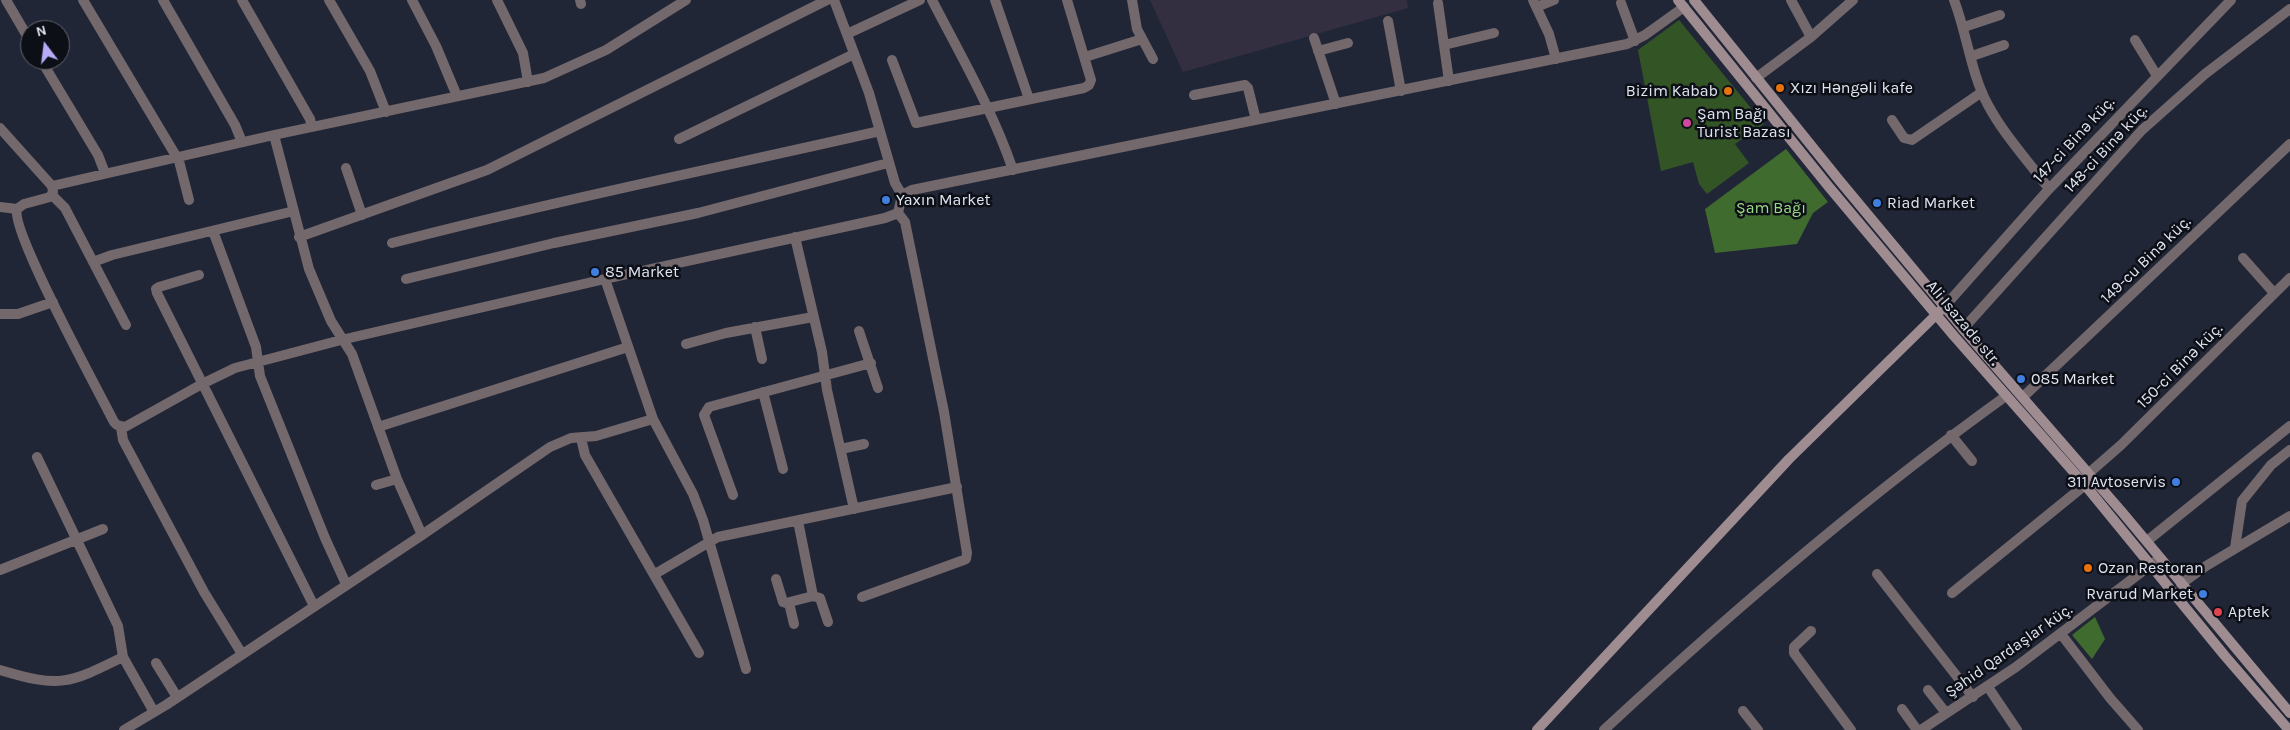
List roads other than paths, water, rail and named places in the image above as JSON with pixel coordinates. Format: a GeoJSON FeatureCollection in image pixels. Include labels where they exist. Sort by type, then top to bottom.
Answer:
{"type":"FeatureCollection","features":[{"type":"Feature","properties":{"kind":"main road"},"geometry":{"type":"LineString","coordinates":[[1681,4],[1694,0]]}},
{"type":"Feature","properties":{"kind":"main road","name":"Ali Isazade str."},"geometry":{"type":"LineString","coordinates":[[1694,0],[1963,329],[2089,473],[2289,711]]}},
{"type":"Feature","properties":{"kind":"main road","name":"Ali Isazade str."},"geometry":{"type":"LineString","coordinates":[[1681,4],[1829,187],[1936,315],[2085,485],[2225,656],[2289,730]]}},
{"type":"Feature","properties":{"kind":"main road"},"geometry":{"type":"LineString","coordinates":[[1537,730],[1789,459],[1945,306]]}},
{"type":"Feature","properties":{"kind":"main road"},"geometry":{"type":"LineString","coordinates":[[1954,336],[1963,329]]}},
{"type":"Feature","properties":{"kind":"main road"},"geometry":{"type":"LineString","coordinates":[[2138,549],[2147,541]]}},
{"type":"Feature","properties":{"kind":"street"},"geometry":{"type":"LineString","coordinates":[[6,0],[20,24]]}},
{"type":"Feature","properties":{"kind":"street"},"geometry":{"type":"LineString","coordinates":[[82,0],[176,156],[190,200]]}},
{"type":"Feature","properties":{"kind":"street"},"geometry":{"type":"LineString","coordinates":[[163,0],[235,125],[242,142]]}},
{"type":"Feature","properties":{"kind":"street"},"geometry":{"type":"LineString","coordinates":[[242,0],[307,114],[312,127]]}},
{"type":"Feature","properties":{"kind":"street"},"geometry":{"type":"LineString","coordinates":[[329,0],[370,71],[386,112]]}},
{"type":"Feature","properties":{"kind":"street"},"geometry":{"type":"LineString","coordinates":[[412,0],[436,46],[457,96]]}},
{"type":"Feature","properties":{"kind":"street"},"geometry":{"type":"LineString","coordinates":[[497,0],[523,53],[528,82]]}},
{"type":"Feature","properties":{"kind":"street"},"geometry":{"type":"LineString","coordinates":[[0,207],[17,209],[24,204],[46,199],[52,190],[105,173],[176,156],[528,82],[558,73],[606,50],[686,0]]}},
{"type":"Feature","properties":{"kind":"street"},"geometry":{"type":"LineString","coordinates":[[299,237],[487,170],[827,0]]}},
{"type":"Feature","properties":{"kind":"street"},"geometry":{"type":"LineString","coordinates":[[834,0],[880,131],[888,163],[902,195],[898,213]]}},
{"type":"Feature","properties":{"kind":"street"},"geometry":{"type":"LineString","coordinates":[[847,34],[920,0]]}},
{"type":"Feature","properties":{"kind":"street"},"geometry":{"type":"LineString","coordinates":[[932,0],[988,108],[1013,170]]}},
{"type":"Feature","properties":{"kind":"street"},"geometry":{"type":"LineString","coordinates":[[995,0],[1029,99]]}},
{"type":"Feature","properties":{"kind":"street"},"geometry":{"type":"LineString","coordinates":[[892,60],[916,123],[1084,88],[1089,85],[1091,80],[1068,0]]}},
{"type":"Feature","properties":{"kind":"street"},"geometry":{"type":"LineString","coordinates":[[1132,0],[1134,21],[1153,59]]}},
{"type":"Feature","properties":{"kind":"street"},"geometry":{"type":"LineString","coordinates":[[1554,0],[1535,3],[1549,34],[1556,59]]}},
{"type":"Feature","properties":{"kind":"street"},"geometry":{"type":"LineString","coordinates":[[1791,0],[1811,37]]}},
{"type":"Feature","properties":{"kind":"street"},"geometry":{"type":"LineString","coordinates":[[1756,78],[1811,37],[1853,0]]}},
{"type":"Feature","properties":{"kind":"street"},"geometry":{"type":"LineString","coordinates":[[1954,0],[1964,27],[1982,92],[1993,114],[2049,189]]}},
{"type":"Feature","properties":{"kind":"street","name":"147-ci Binə küç."},"geometry":{"type":"LineString","coordinates":[[1945,306],[2049,189],[2231,0]]}},
{"type":"Feature","properties":{"kind":"street"},"geometry":{"type":"LineString","coordinates":[[1438,3],[1449,81]]}},
{"type":"Feature","properties":{"kind":"street"},"geometry":{"type":"LineString","coordinates":[[1621,3],[1635,41]]}},
{"type":"Feature","properties":{"kind":"street"},"geometry":{"type":"LineString","coordinates":[[902,195],[912,190],[1556,59],[1635,41],[1681,4]]}},
{"type":"Feature","properties":{"kind":"street","name":"148-ci Binə küç."},"geometry":{"type":"LineString","coordinates":[[1963,329],[2142,130],[2205,74],[2290,9]]}},
{"type":"Feature","properties":{"kind":"street"},"geometry":{"type":"LineString","coordinates":[[1964,27],[2000,15]]}},
{"type":"Feature","properties":{"kind":"street"},"geometry":{"type":"LineString","coordinates":[[1388,20],[1400,91]]}},
{"type":"Feature","properties":{"kind":"street"},"geometry":{"type":"LineString","coordinates":[[1444,45],[1494,33]]}},
{"type":"Feature","properties":{"kind":"street"},"geometry":{"type":"LineString","coordinates":[[1314,38],[1336,104]]}},
{"type":"Feature","properties":{"kind":"street"},"geometry":{"type":"LineString","coordinates":[[1085,56],[1142,39]]}},
{"type":"Feature","properties":{"kind":"street"},"geometry":{"type":"LineString","coordinates":[[2135,40],[2157,76]]}},
{"type":"Feature","properties":{"kind":"street"},"geometry":{"type":"LineString","coordinates":[[1318,51],[1348,43]]}},
{"type":"Feature","properties":{"kind":"street"},"geometry":{"type":"LineString","coordinates":[[1972,56],[2004,45]]}},
{"type":"Feature","properties":{"kind":"street"},"geometry":{"type":"LineString","coordinates":[[679,139],[854,54]]}},
{"type":"Feature","properties":{"kind":"street"},"geometry":{"type":"LineString","coordinates":[[47,70],[98,155],[105,173]]}},
{"type":"Feature","properties":{"kind":"street"},"geometry":{"type":"LineString","coordinates":[[1194,95],[1245,85],[1248,88],[1256,120]]}},
{"type":"Feature","properties":{"kind":"street"},"geometry":{"type":"LineString","coordinates":[[1892,120],[1904,138],[1912,140],[1982,92]]}},
{"type":"Feature","properties":{"kind":"street"},"geometry":{"type":"LineString","coordinates":[[0,128],[5,141],[52,190],[65,208],[126,325]]}},
{"type":"Feature","properties":{"kind":"street"},"geometry":{"type":"LineString","coordinates":[[392,243],[574,198],[880,131]]}},
{"type":"Feature","properties":{"kind":"street"},"geometry":{"type":"LineString","coordinates":[[274,135],[299,237],[316,288],[331,321],[352,354],[378,427],[422,536]]}},
{"type":"Feature","properties":{"kind":"street","name":"149-cu Binə küç."},"geometry":{"type":"LineString","coordinates":[[2023,398],[2290,144]]}},
{"type":"Feature","properties":{"kind":"street"},"geometry":{"type":"LineString","coordinates":[[406,279],[554,243],[707,211],[888,163]]}},
{"type":"Feature","properties":{"kind":"street"},"geometry":{"type":"LineString","coordinates":[[346,168],[362,215]]}},
{"type":"Feature","properties":{"kind":"street"},"geometry":{"type":"LineString","coordinates":[[17,209],[17,223],[24,243],[53,302],[114,422],[121,427],[123,440],[204,592],[242,654]]}},
{"type":"Feature","properties":{"kind":"street"},"geometry":{"type":"LineString","coordinates":[[93,262],[112,255],[294,211]]}},
{"type":"Feature","properties":{"kind":"street"},"geometry":{"type":"LineString","coordinates":[[121,427],[130,425],[202,384],[235,368],[259,361],[605,278],[885,218],[898,213]]}},
{"type":"Feature","properties":{"kind":"street"},"geometry":{"type":"LineString","coordinates":[[862,597],[966,559],[967,553],[936,374],[905,222],[898,213]]}},
{"type":"Feature","properties":{"kind":"street"},"geometry":{"type":"LineString","coordinates":[[213,231],[256,347],[260,376],[325,538],[346,584]]}},
{"type":"Feature","properties":{"kind":"street"},"geometry":{"type":"LineString","coordinates":[[795,237],[822,352],[854,508]]}},
{"type":"Feature","properties":{"kind":"street"},"geometry":{"type":"LineString","coordinates":[[2243,258],[2274,293]]}},
{"type":"Feature","properties":{"kind":"street"},"geometry":{"type":"LineString","coordinates":[[199,275],[156,289],[174,329],[314,606]]}},
{"type":"Feature","properties":{"kind":"street"},"geometry":{"type":"LineString","coordinates":[[605,278],[653,419],[693,494],[710,541],[746,669]]}},
{"type":"Feature","properties":{"kind":"street","name":"150-ci Binə küç."},"geometry":{"type":"LineString","coordinates":[[2089,473],[2121,445],[2290,278]]}},
{"type":"Feature","properties":{"kind":"street"},"geometry":{"type":"LineString","coordinates":[[0,314],[18,314],[53,302]]}},
{"type":"Feature","properties":{"kind":"street"},"geometry":{"type":"LineString","coordinates":[[686,344],[755,327],[813,316]]}},
{"type":"Feature","properties":{"kind":"street"},"geometry":{"type":"LineString","coordinates":[[755,327],[762,359]]}},
{"type":"Feature","properties":{"kind":"street"},"geometry":{"type":"LineString","coordinates":[[859,330],[878,388]]}},
{"type":"Feature","properties":{"kind":"street"},"geometry":{"type":"LineString","coordinates":[[378,427],[628,347]]}},
{"type":"Feature","properties":{"kind":"street"},"geometry":{"type":"LineString","coordinates":[[733,496],[704,415],[705,410],[871,362]]}},
{"type":"Feature","properties":{"kind":"street"},"geometry":{"type":"LineString","coordinates":[[762,392],[783,469]]}},
{"type":"Feature","properties":{"kind":"street"},"geometry":{"type":"LineString","coordinates":[[1604,730],[1748,600],[1902,472],[2006,396]]}},
{"type":"Feature","properties":{"kind":"street"},"geometry":{"type":"LineString","coordinates":[[124,730],[422,536],[550,447],[562,441],[596,436],[653,419]]}},
{"type":"Feature","properties":{"kind":"street"},"geometry":{"type":"LineString","coordinates":[[2147,541],[2290,426]]}},
{"type":"Feature","properties":{"kind":"street"},"geometry":{"type":"LineString","coordinates":[[1951,435],[1972,461]]}},
{"type":"Feature","properties":{"kind":"street"},"geometry":{"type":"LineString","coordinates":[[581,438],[586,455],[699,653]]}},
{"type":"Feature","properties":{"kind":"street"},"geometry":{"type":"LineString","coordinates":[[841,448],[864,444]]}},
{"type":"Feature","properties":{"kind":"street"},"geometry":{"type":"LineString","coordinates":[[2236,548],[2242,502],[2272,465],[2290,450]]}},
{"type":"Feature","properties":{"kind":"street"},"geometry":{"type":"LineString","coordinates":[[37,457],[118,626],[123,658],[154,712]]}},
{"type":"Feature","properties":{"kind":"street"},"geometry":{"type":"LineString","coordinates":[[376,485],[398,479]]}},
{"type":"Feature","properties":{"kind":"street"},"geometry":{"type":"LineString","coordinates":[[1952,593],[2085,485]]}},
{"type":"Feature","properties":{"kind":"street"},"geometry":{"type":"LineString","coordinates":[[655,574],[710,541],[798,520],[957,487]]}},
{"type":"Feature","properties":{"kind":"street"},"geometry":{"type":"LineString","coordinates":[[2181,584],[2290,516]]}},
{"type":"Feature","properties":{"kind":"street"},"geometry":{"type":"LineString","coordinates":[[798,520],[813,596]]}},
{"type":"Feature","properties":{"kind":"street"},"geometry":{"type":"LineString","coordinates":[[0,570],[102,529]]}},
{"type":"Feature","properties":{"kind":"street","name":"Şəhid Qardaşlar küç."},"geometry":{"type":"LineString","coordinates":[[1921,730],[1932,727],[1946,713],[1988,687],[2160,558]]}},
{"type":"Feature","properties":{"kind":"street"},"geometry":{"type":"LineString","coordinates":[[1877,574],[1973,697]]}},
{"type":"Feature","properties":{"kind":"street"},"geometry":{"type":"LineString","coordinates":[[776,579],[783,602],[789,603],[813,596],[820,598],[828,622]]}},
{"type":"Feature","properties":{"kind":"street"},"geometry":{"type":"LineString","coordinates":[[789,603],[794,624]]}},
{"type":"Feature","properties":{"kind":"street"},"geometry":{"type":"LineString","coordinates":[[1811,630],[1794,647],[1794,653],[1851,730]]}},
{"type":"Feature","properties":{"kind":"street"},"geometry":{"type":"LineString","coordinates":[[2061,634],[2138,730]]}},
{"type":"Feature","properties":{"kind":"street"},"geometry":{"type":"LineString","coordinates":[[0,670],[32,679],[67,681],[84,676],[123,658]]}},
{"type":"Feature","properties":{"kind":"street"},"geometry":{"type":"LineString","coordinates":[[156,663],[177,697]]}},
{"type":"Feature","properties":{"kind":"street"},"geometry":{"type":"LineString","coordinates":[[1988,687],[2017,730]]}},
{"type":"Feature","properties":{"kind":"street"},"geometry":{"type":"LineString","coordinates":[[1928,690],[1946,713]]}},
{"type":"Feature","properties":{"kind":"street"},"geometry":{"type":"LineString","coordinates":[[1902,709],[1917,730]]}},
{"type":"Feature","properties":{"kind":"street"},"geometry":{"type":"LineString","coordinates":[[1743,710],[1758,730]]}},
{"type":"Feature","properties":{"kind":"place","name":"Xızı Həngəli kafe"},"geometry":{"type":"Point","coordinates":[1780,88]}},
{"type":"Feature","properties":{"kind":"place","name":"Bizim Kabab"},"geometry":{"type":"Point","coordinates":[1728,91]}},
{"type":"Feature","properties":{"kind":"place","name":"Şam Bağı Turist Bazası"},"geometry":{"type":"Point","coordinates":[1687,123]}},
{"type":"Feature","properties":{"kind":"place","name":"Yaxın Market"},"geometry":{"type":"Point","coordinates":[886,200]}},
{"type":"Feature","properties":{"kind":"place","name":"Riad Market"},"geometry":{"type":"Point","coordinates":[1877,203]}},
{"type":"Feature","properties":{"kind":"place","name":"85 Market"},"geometry":{"type":"Point","coordinates":[595,272]}},
{"type":"Feature","properties":{"kind":"place","name":"085 Market"},"geometry":{"type":"Point","coordinates":[2021,379]}},
{"type":"Feature","properties":{"kind":"place","name":"311 Avtoservis"},"geometry":{"type":"Point","coordinates":[2176,482]}},
{"type":"Feature","properties":{"kind":"place","name":"Ozan Restoran"},"geometry":{"type":"Point","coordinates":[2088,568]}},
{"type":"Feature","properties":{"kind":"place","name":"Rvarud Market"},"geometry":{"type":"Point","coordinates":[2203,594]}},
{"type":"Feature","properties":{"kind":"place","name":"Aptek"},"geometry":{"type":"Point","coordinates":[2218,612]}},
{"type":"Feature","properties":{"kind":"park label","name":"Şam Bağı"},"geometry":{"type":"Point","coordinates":[1771,208]}}]}
